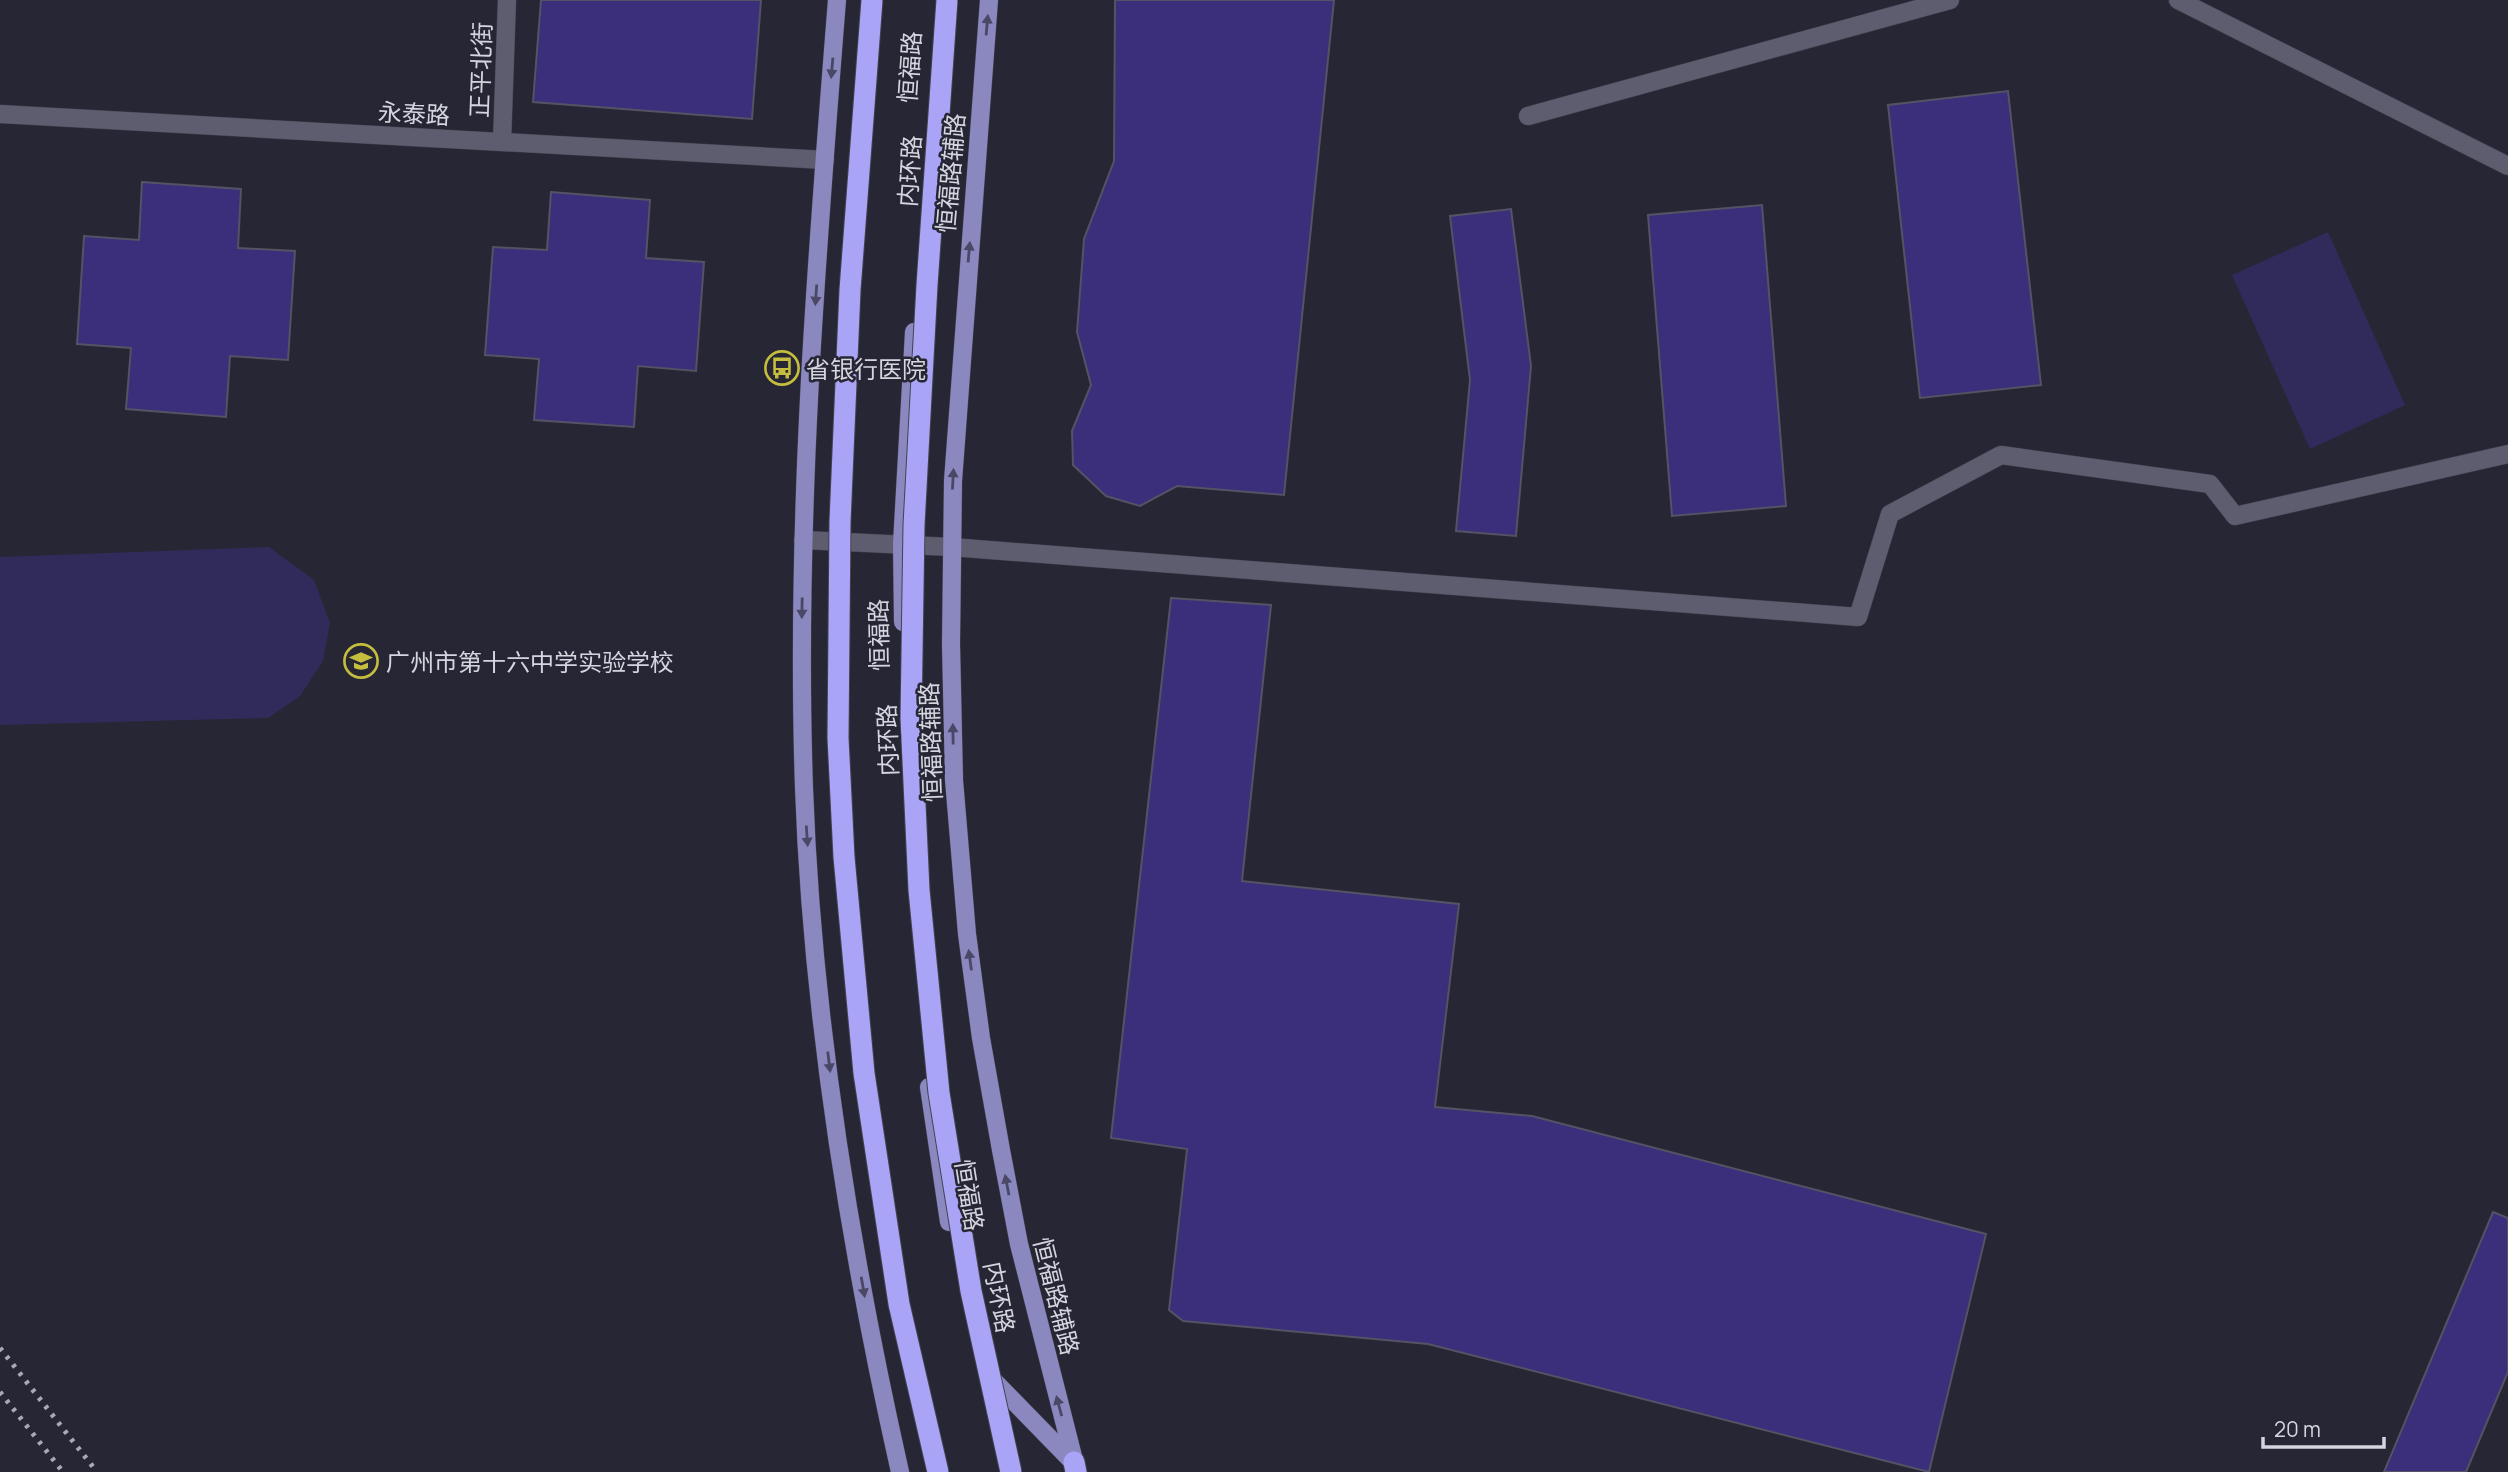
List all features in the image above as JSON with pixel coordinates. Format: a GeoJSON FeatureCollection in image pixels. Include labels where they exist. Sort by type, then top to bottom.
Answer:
{"type":"FeatureCollection","features":[{"type":"Feature","properties":{"kind":"highway","name":"内环路"},"geometry":{"type":"LineString","coordinates":[[872,0],[849,317],[839,534],[838,738],[844,856],[864,1073],[899,1304],[938,1472]]}},
{"type":"Feature","properties":{"kind":"highway","name":"内环路"},"geometry":{"type":"LineString","coordinates":[[947,0],[926,298],[914,525],[911,718],[919,890],[939,1093],[971,1291],[1011,1472]]}},
{"type":"Feature","properties":{"kind":"main road"},"geometry":{"type":"LineString","coordinates":[[837,0],[803,540],[804,789],[814,942],[834,1106],[854,1242],[900,1472]]}},
{"type":"Feature","properties":{"kind":"main road","name":"恒福路"},"geometry":{"type":"LineString","coordinates":[[878,0],[855,323],[843,621],[846,715],[861,960],[875,1094],[898,1247],[918,1352],[946,1472]]}},
{"type":"Feature","properties":{"kind":"main road","name":"恒福路"},"geometry":{"type":"LineString","coordinates":[[939,0],[902,544],[904,794],[932,1115],[960,1285],[1001,1472]]}},
{"type":"Feature","properties":{"kind":"main road","name":"恒福路辅路"},"geometry":{"type":"LineString","coordinates":[[989,0],[953,481],[951,547],[954,780],[972,973],[983,1050],[1018,1244],[1076,1469]]}},
{"type":"Feature","properties":{"kind":"main road"},"geometry":{"type":"LineString","coordinates":[[977,1364],[1076,1469]]}},
{"type":"Feature","properties":{"kind":"street","name":"正平北街"},"geometry":{"type":"LineString","coordinates":[[502,142],[507,0]]}},
{"type":"Feature","properties":{"kind":"street"},"geometry":{"type":"LineString","coordinates":[[1528,116],[1950,0]]}},
{"type":"Feature","properties":{"kind":"street"},"geometry":{"type":"LineString","coordinates":[[2178,0],[2508,166]]}},
{"type":"Feature","properties":{"kind":"street","name":"永泰路"},"geometry":{"type":"LineString","coordinates":[[0,114],[825,160]]}},
{"type":"Feature","properties":{"kind":"street"},"geometry":{"type":"LineString","coordinates":[[803,540],[951,547],[1858,617],[1890,514],[2001,456],[2210,484],[2235,516],[2508,454]]}},
{"type":"Feature","properties":{"kind":"shaded area"},"geometry":{"type":"Polygon","coordinates":[[[2328,232],[2405,405],[2310,449],[2232,275],[2328,232]]]}},
{"type":"Feature","properties":{"kind":"shaded area"},"geometry":{"type":"Polygon","coordinates":[[[269,547],[314,580],[330,623],[323,661],[300,696],[268,718],[0,725],[0,557],[269,547]]]}},
{"type":"Feature","properties":{"kind":"building"},"geometry":{"type":"Polygon","coordinates":[[[541,0],[761,0],[752,119],[533,102],[541,0]]]}},
{"type":"Feature","properties":{"kind":"building"},"geometry":{"type":"Polygon","coordinates":[[[1115,0],[1334,0],[1284,495],[1177,486],[1140,506],[1106,496],[1073,465],[1072,431],[1091,385],[1077,332],[1084,239],[1114,161],[1115,0]]]}},
{"type":"Feature","properties":{"kind":"building"},"geometry":{"type":"Polygon","coordinates":[[[2008,91],[2041,385],[1920,398],[1888,105],[2008,91]]]}},
{"type":"Feature","properties":{"kind":"building"},"geometry":{"type":"Polygon","coordinates":[[[142,182],[241,189],[238,248],[295,251],[288,360],[230,356],[226,417],[126,409],[131,348],[77,344],[84,236],[139,240],[142,182]]]}},
{"type":"Feature","properties":{"kind":"building"},"geometry":{"type":"Polygon","coordinates":[[[551,192],[650,200],[646,258],[704,262],[696,371],[638,366],[634,427],[534,420],[539,359],[485,355],[493,247],[547,250],[551,192]]]}},
{"type":"Feature","properties":{"kind":"building"},"geometry":{"type":"Polygon","coordinates":[[[1762,205],[1786,506],[1672,516],[1648,215],[1762,205]]]}},
{"type":"Feature","properties":{"kind":"building"},"geometry":{"type":"Polygon","coordinates":[[[1511,209],[1531,366],[1516,536],[1456,531],[1470,380],[1450,216],[1511,209]]]}},
{"type":"Feature","properties":{"kind":"building"},"geometry":{"type":"Polygon","coordinates":[[[1171,598],[1271,605],[1242,881],[1459,904],[1435,1107],[1532,1116],[1986,1234],[1929,1472],[1428,1344],[1183,1321],[1169,1310],[1187,1149],[1111,1138],[1171,598]]]}},
{"type":"Feature","properties":{"kind":"building"},"geometry":{"type":"Polygon","coordinates":[[[2493,1212],[2508,1218],[2508,1372],[2466,1472],[2384,1472],[2493,1212]]]}},
{"type":"Feature","properties":{"kind":"railway"},"geometry":{"type":"LineString","coordinates":[[0,1348],[97,1472]]}},
{"type":"Feature","properties":{"kind":"railway"},"geometry":{"type":"LineString","coordinates":[[0,1392],[63,1472]]}},
{"type":"Feature","properties":{"kind":"place","name":"省银行医院"},"geometry":{"type":"Point","coordinates":[782,368]}},
{"type":"Feature","properties":{"kind":"place","name":"广州市第十六中学实验学校"},"geometry":{"type":"Point","coordinates":[361,661]}}]}
